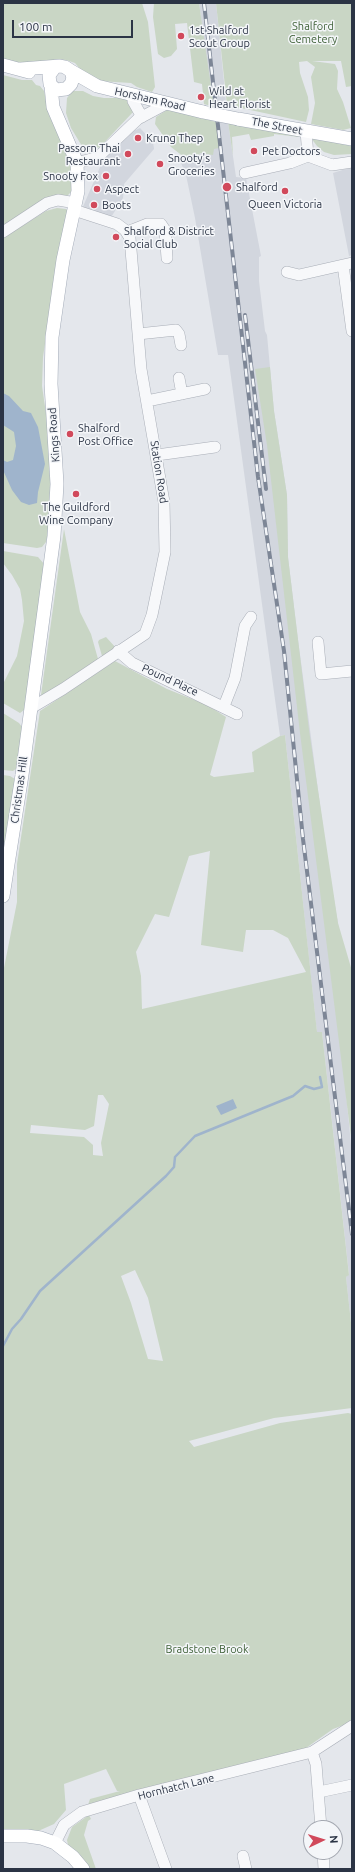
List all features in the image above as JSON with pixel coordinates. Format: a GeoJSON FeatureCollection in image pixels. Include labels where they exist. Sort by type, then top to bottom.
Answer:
{"type":"FeatureCollection","features":[{"type":"Feature","properties":{"kind":"main road"},"geometry":{"type":"LineString","coordinates":[[3,65],[21,69],[50,84],[57,90],[67,88]]}},
{"type":"Feature","properties":{"kind":"main road"},"geometry":{"type":"LineString","coordinates":[[21,69],[64,66],[71,71],[73,80],[67,88],[58,118]]}},
{"type":"Feature","properties":{"kind":"main road"},"geometry":{"type":"LineString","coordinates":[[50,84],[49,73],[55,67]]}},
{"type":"Feature","properties":{"kind":"main road","name":"Horsham Road"},"geometry":{"type":"LineString","coordinates":[[71,71],[97,86],[203,112]]}},
{"type":"Feature","properties":{"kind":"main road","name":"Kings Road"},"geometry":{"type":"LineString","coordinates":[[30,708],[49,575],[56,502],[56,465],[51,384],[52,337],[63,260],[79,186],[77,163],[53,107],[50,84]]}},
{"type":"Feature","properties":{"kind":"main road","name":"Horsham Road"},"geometry":{"type":"LineString","coordinates":[[67,88],[97,86]]}},
{"type":"Feature","properties":{"kind":"main road","name":"The Street"},"geometry":{"type":"LineString","coordinates":[[203,112],[306,132],[352,139]]}},
{"type":"Feature","properties":{"kind":"main road","name":"Christmas Hill"},"geometry":{"type":"LineString","coordinates":[[3,896],[22,775],[30,708]]}},
{"type":"Feature","properties":{"kind":"main road"},"geometry":{"type":"LineString","coordinates":[[3,1836],[27,1836],[41,1838],[55,1843],[73,1857],[83,1869]]}},
{"type":"Feature","properties":{"kind":"street"},"geometry":{"type":"LineString","coordinates":[[133,96],[133,102],[142,117]]}},
{"type":"Feature","properties":{"kind":"street"},"geometry":{"type":"LineString","coordinates":[[77,163],[98,157],[107,150],[129,126],[168,103]]}},
{"type":"Feature","properties":{"kind":"street"},"geometry":{"type":"LineString","coordinates":[[306,132],[308,156]]}},
{"type":"Feature","properties":{"kind":"street"},"geometry":{"type":"LineString","coordinates":[[245,173],[290,163],[308,156],[332,165],[352,162]]}},
{"type":"Feature","properties":{"kind":"street"},"geometry":{"type":"LineString","coordinates":[[3,232],[47,203],[58,200],[117,224],[127,232],[147,224],[161,224],[165,230],[167,258]]}},
{"type":"Feature","properties":{"kind":"street","name":"Station Road"},"geometry":{"type":"LineString","coordinates":[[30,708],[138,639],[147,631],[158,589],[165,552],[166,527],[164,502],[141,369],[130,242],[127,232]]}},
{"type":"Feature","properties":{"kind":"street"},"geometry":{"type":"LineString","coordinates":[[288,272],[299,275],[347,264],[352,331]]}},
{"type":"Feature","properties":{"kind":"street"},"geometry":{"type":"LineString","coordinates":[[138,334],[176,330],[179,334],[181,345]]}},
{"type":"Feature","properties":{"kind":"street"},"geometry":{"type":"LineString","coordinates":[[179,378],[182,394]]}},
{"type":"Feature","properties":{"kind":"street"},"geometry":{"type":"LineString","coordinates":[[147,401],[205,389]]}},
{"type":"Feature","properties":{"kind":"street"},"geometry":{"type":"LineString","coordinates":[[156,455],[215,447]]}},
{"type":"Feature","properties":{"kind":"street"},"geometry":{"type":"LineString","coordinates":[[224,706],[235,678],[245,626],[251,617]]}},
{"type":"Feature","properties":{"kind":"street"},"geometry":{"type":"LineString","coordinates":[[318,642],[321,674],[352,671]]}},
{"type":"Feature","properties":{"kind":"street","name":"Pound Place"},"geometry":{"type":"LineString","coordinates":[[118,651],[132,663],[224,706],[237,714]]}},
{"type":"Feature","properties":{"kind":"street","name":"Hornhatch Lane"},"geometry":{"type":"LineString","coordinates":[[55,1843],[64,1825],[82,1812],[139,1795],[312,1752],[352,1726]]}},
{"type":"Feature","properties":{"kind":"street"},"geometry":{"type":"LineString","coordinates":[[312,1752],[316,1764],[321,1820]]}},
{"type":"Feature","properties":{"kind":"street"},"geometry":{"type":"LineString","coordinates":[[319,1792],[352,1785]]}},
{"type":"Feature","properties":{"kind":"street"},"geometry":{"type":"LineString","coordinates":[[139,1795],[166,1869]]}},
{"type":"Feature","properties":{"kind":"street"},"geometry":{"type":"LineString","coordinates":[[243,1856],[246,1869]]}},
{"type":"Feature","properties":{"kind":"shaded area"},"geometry":{"type":"Polygon","coordinates":[[[199,3],[216,3],[228,122],[236,177],[246,178],[261,256],[259,257],[259,281],[265,331],[267,335],[274,411],[287,495],[288,557],[328,865],[338,923],[346,1093],[352,1155],[352,1332],[346,1277],[349,1274],[322,1032],[317,1033],[285,735],[280,736],[228,355],[218,355],[195,218],[186,175],[181,163],[184,157],[194,160],[200,153],[206,155],[216,122],[207,120],[209,106],[213,107],[199,3]]]}},
{"type":"Feature","properties":{"kind":"shaded area"},"geometry":{"type":"Polygon","coordinates":[[[140,128],[153,142],[154,149],[124,184],[123,198],[110,219],[82,209],[103,160],[129,133],[140,128]]]}},
{"type":"Feature","properties":{"kind":"shaded area"},"geometry":{"type":"Polygon","coordinates":[[[352,167],[352,255],[349,256],[333,173],[352,167]]]}},
{"type":"Feature","properties":{"kind":"green space"},"geometry":{"type":"Polygon","coordinates":[[[3,3],[142,3],[148,22],[155,87],[152,92],[137,87],[131,83],[99,81],[81,70],[75,63],[66,60],[57,59],[36,64],[3,61],[3,3]]]}},
{"type":"Feature","properties":{"kind":"green space"},"geometry":{"type":"Polygon","coordinates":[[[154,3],[199,3],[214,107],[204,104],[202,84],[194,82],[187,23],[175,24],[177,49],[171,56],[164,58],[158,54],[153,17],[154,3]]]}},
{"type":"Feature","properties":{"kind":"green space","name":"Shalford Cemetery"},"geometry":{"type":"Polygon","coordinates":[[[216,3],[352,3],[352,86],[346,87],[341,61],[312,61],[335,64],[338,71],[337,89],[343,102],[351,128],[343,130],[311,124],[315,103],[311,77],[315,67],[307,61],[299,62],[300,73],[308,97],[309,110],[306,122],[227,105],[216,3]]]}},
{"type":"Feature","properties":{"kind":"green space"},"geometry":{"type":"Polygon","coordinates":[[[3,75],[22,80],[32,80],[44,91],[49,115],[73,165],[74,180],[71,192],[66,197],[3,226],[3,75]]]}},
{"type":"Feature","properties":{"kind":"green space"},"geometry":{"type":"Polygon","coordinates":[[[73,91],[83,91],[93,96],[104,98],[127,98],[134,111],[100,147],[85,151],[71,128],[66,113],[67,98],[73,91]]]}},
{"type":"Feature","properties":{"kind":"green space"},"geometry":{"type":"Polygon","coordinates":[[[167,110],[180,111],[216,122],[219,148],[214,149],[213,155],[200,153],[198,159],[194,160],[184,157],[171,147],[155,124],[156,117],[167,110]]]}},
{"type":"Feature","properties":{"kind":"green space"},"geometry":{"type":"Polygon","coordinates":[[[228,122],[300,135],[299,137],[274,134],[274,136],[251,140],[249,134],[232,137],[233,156],[228,122]]]}},
{"type":"Feature","properties":{"kind":"green space"},"geometry":{"type":"Polygon","coordinates":[[[311,138],[352,146],[352,154],[334,155],[324,152],[311,138]]]}},
{"type":"Feature","properties":{"kind":"green space"},"geometry":{"type":"Polygon","coordinates":[[[57,208],[66,209],[69,212],[60,242],[43,357],[42,386],[49,434],[49,527],[46,542],[42,547],[37,548],[3,543],[3,238],[46,211],[57,208]]]}},
{"type":"Feature","properties":{"kind":"green space"},"geometry":{"type":"Polygon","coordinates":[[[270,367],[274,411],[287,495],[288,557],[309,730],[338,923],[352,971],[352,1145],[300,733],[267,445],[255,369],[270,367]]]}},
{"type":"Feature","properties":{"kind":"green space"},"geometry":{"type":"Polygon","coordinates":[[[64,529],[80,612],[91,634],[98,659],[94,666],[46,696],[41,695],[64,529]]]}},
{"type":"Feature","properties":{"kind":"green space"},"geometry":{"type":"Polygon","coordinates":[[[3,551],[38,557],[45,565],[24,710],[20,713],[3,703],[3,684],[17,656],[24,621],[20,589],[3,563],[3,551]]]}},
{"type":"Feature","properties":{"kind":"green space"},"geometry":{"type":"Polygon","coordinates":[[[106,637],[117,649],[107,656],[102,656],[98,642],[106,637]]]}},
{"type":"Feature","properties":{"kind":"green space","name":"Bradstone Brook"},"geometry":{"type":"Polygon","coordinates":[[[115,661],[167,689],[207,705],[226,717],[210,775],[214,777],[254,772],[252,752],[280,736],[285,735],[317,1032],[322,1032],[349,1275],[346,1277],[352,1332],[352,1408],[274,1418],[189,1441],[194,1447],[280,1423],[348,1413],[352,1414],[352,1722],[333,1729],[306,1748],[88,1805],[90,1799],[120,1791],[117,1791],[106,1769],[64,1784],[66,1810],[54,1824],[36,1832],[3,1832],[3,973],[17,902],[17,864],[40,711],[115,661]],[[210,851],[189,856],[169,917],[155,914],[136,952],[141,976],[142,1009],[306,972],[288,938],[273,930],[246,930],[243,952],[201,945],[210,851]],[[98,1095],[94,1126],[85,1130],[31,1125],[30,1133],[84,1137],[93,1145],[93,1155],[103,1156],[101,1143],[109,1104],[103,1095],[98,1095]],[[135,1270],[121,1276],[148,1359],[163,1361],[148,1298],[135,1270]]]}},
{"type":"Feature","properties":{"kind":"green space"},"geometry":{"type":"Polygon","coordinates":[[[3,713],[19,723],[22,727],[17,768],[13,771],[3,770],[3,713]]]}},
{"type":"Feature","properties":{"kind":"green space"},"geometry":{"type":"Polygon","coordinates":[[[3,775],[10,776],[15,779],[6,841],[3,844],[3,775]]]}},
{"type":"Feature","properties":{"kind":"green space"},"geometry":{"type":"Polygon","coordinates":[[[89,1815],[91,1819],[88,1821],[84,1835],[96,1869],[91,1869],[68,1845],[67,1840],[72,1827],[89,1815]]]}},
{"type":"Feature","properties":{"kind":"water"},"geometry":{"type":"Polygon","coordinates":[[[3,393],[9,396],[23,411],[31,413],[38,427],[45,464],[38,492],[37,503],[29,505],[21,502],[12,490],[3,470],[3,460],[7,462],[13,460],[16,446],[14,432],[3,425],[3,393]]]}},
{"type":"Feature","properties":{"kind":"water"},"geometry":{"type":"Polygon","coordinates":[[[233,1099],[237,1108],[221,1115],[216,1106],[233,1099]]]}},
{"type":"Feature","properties":{"kind":"waterway"},"geometry":{"type":"LineString","coordinates":[[3,1346],[12,1329],[21,1319],[40,1291],[166,1176],[174,1167],[175,1157],[195,1136],[293,1096],[305,1086],[314,1089],[322,1087],[320,1077]]}},
{"type":"Feature","properties":{"kind":"railway"},"geometry":{"type":"LineString","coordinates":[[204,3],[258,477],[284,651],[303,839],[352,1234]]}},
{"type":"Feature","properties":{"kind":"railway"},"geometry":{"type":"LineString","coordinates":[[245,315],[266,489]]}},
{"type":"Feature","properties":{"kind":"place","name":"1st Shalford Scout Group"},"geometry":{"type":"Point","coordinates":[181,36]}},
{"type":"Feature","properties":{"kind":"place","name":"Wild at Heart Florist"},"geometry":{"type":"Point","coordinates":[201,97]}},
{"type":"Feature","properties":{"kind":"place","name":"Krung Thep"},"geometry":{"type":"Point","coordinates":[138,138]}},
{"type":"Feature","properties":{"kind":"place","name":"Pet Doctors"},"geometry":{"type":"Point","coordinates":[254,151]}},
{"type":"Feature","properties":{"kind":"place","name":"Passorn Thai Restaurant"},"geometry":{"type":"Point","coordinates":[128,154]}},
{"type":"Feature","properties":{"kind":"place","name":"Snooty's Groceries"},"geometry":{"type":"Point","coordinates":[160,164]}},
{"type":"Feature","properties":{"kind":"place","name":"Snooty Fox"},"geometry":{"type":"Point","coordinates":[106,176]}},
{"type":"Feature","properties":{"kind":"place","name":"Shalford"},"geometry":{"type":"Point","coordinates":[227,187]}},
{"type":"Feature","properties":{"kind":"place","name":"Aspect"},"geometry":{"type":"Point","coordinates":[97,189]}},
{"type":"Feature","properties":{"kind":"place","name":"Queen Victoria"},"geometry":{"type":"Point","coordinates":[285,191]}},
{"type":"Feature","properties":{"kind":"place","name":"Boots"},"geometry":{"type":"Point","coordinates":[94,205]}},
{"type":"Feature","properties":{"kind":"place","name":"Shalford & District Social Club"},"geometry":{"type":"Point","coordinates":[116,237]}},
{"type":"Feature","properties":{"kind":"place","name":"Shalford Post Office"},"geometry":{"type":"Point","coordinates":[70,434]}},
{"type":"Feature","properties":{"kind":"place","name":"The Guildford Wine Company"},"geometry":{"type":"Point","coordinates":[76,494]}}]}
